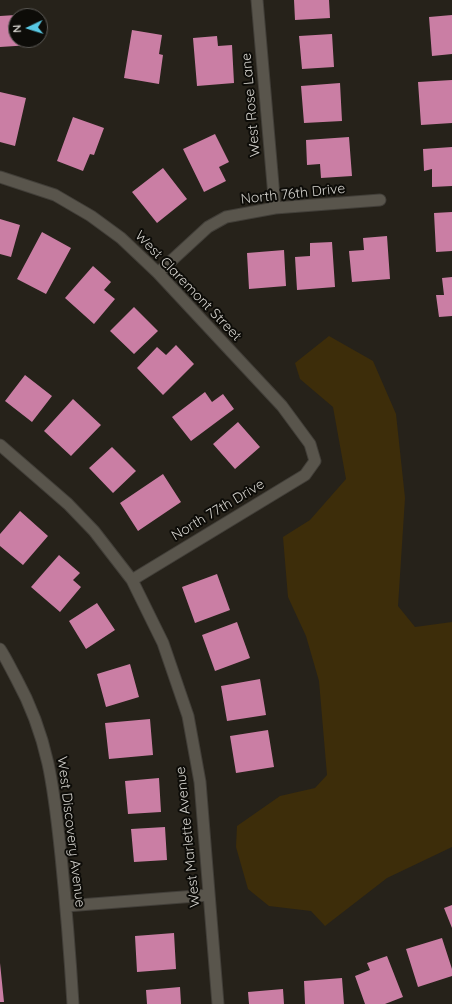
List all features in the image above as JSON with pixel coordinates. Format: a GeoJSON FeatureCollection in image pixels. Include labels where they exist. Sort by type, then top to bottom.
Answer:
{"type":"FeatureCollection","features":[{"type":"Feature","properties":{"kind":"street","name":"West Rose Lane"},"geometry":{"type":"LineString","coordinates":[[257,0],[275,208]]}},
{"type":"Feature","properties":{"kind":"street","name":"West Claremont Street"},"geometry":{"type":"LineString","coordinates":[[0,177],[55,195],[91,216],[121,238],[158,273],[282,406],[310,444],[315,461]]}},
{"type":"Feature","properties":{"kind":"street","name":"North 76th Drive"},"geometry":{"type":"LineString","coordinates":[[158,273],[208,227],[226,217],[275,208],[380,200]]}},
{"type":"Feature","properties":{"kind":"street","name":"West Marlette Avenue"},"geometry":{"type":"LineString","coordinates":[[0,445],[68,504],[94,531],[132,580],[163,643],[188,716],[200,782],[218,1004]]}},
{"type":"Feature","properties":{"kind":"street","name":"North 77th Drive"},"geometry":{"type":"LineString","coordinates":[[132,580],[305,476],[315,461]]}},
{"type":"Feature","properties":{"kind":"street","name":"West Discovery Avenue"},"geometry":{"type":"LineString","coordinates":[[0,649],[27,698],[39,726],[48,757],[54,795],[66,906],[73,1004]]}},
{"type":"Feature","properties":{"kind":"street"},"geometry":{"type":"LineString","coordinates":[[66,906],[209,895]]}},
{"type":"Feature","properties":{"kind":"shaded area"},"geometry":{"type":"Polygon","coordinates":[[[329,336],[373,361],[396,414],[405,498],[398,606],[415,627],[452,622],[452,847],[387,878],[325,926],[311,911],[269,906],[248,889],[236,847],[237,826],[280,796],[315,788],[327,775],[319,681],[306,636],[288,597],[283,537],[310,520],[346,479],[333,407],[300,379],[295,363],[329,336]]]}},
{"type":"Feature","properties":{"kind":"building"},"geometry":{"type":"Polygon","coordinates":[[[294,0],[329,0],[330,18],[295,20],[294,0]]]}},
{"type":"Feature","properties":{"kind":"building"},"geometry":{"type":"Polygon","coordinates":[[[452,15],[452,54],[432,56],[429,17],[452,15]]]}},
{"type":"Feature","properties":{"kind":"building"},"geometry":{"type":"Polygon","coordinates":[[[0,16],[8,16],[8,46],[0,47],[0,16]]]}},
{"type":"Feature","properties":{"kind":"building"},"geometry":{"type":"Polygon","coordinates":[[[132,30],[162,35],[159,54],[163,55],[159,84],[124,78],[132,30]]]}},
{"type":"Feature","properties":{"kind":"building"},"geometry":{"type":"Polygon","coordinates":[[[332,34],[334,67],[302,69],[299,36],[332,34]]]}},
{"type":"Feature","properties":{"kind":"building"},"geometry":{"type":"Polygon","coordinates":[[[217,36],[218,46],[232,45],[234,83],[197,86],[193,38],[217,36]]]}},
{"type":"Feature","properties":{"kind":"building"},"geometry":{"type":"Polygon","coordinates":[[[452,80],[452,123],[421,125],[418,82],[452,80]]]}},
{"type":"Feature","properties":{"kind":"building"},"geometry":{"type":"Polygon","coordinates":[[[340,83],[342,121],[304,123],[301,86],[340,83]]]}},
{"type":"Feature","properties":{"kind":"building"},"geometry":{"type":"Polygon","coordinates":[[[0,92],[26,98],[15,146],[0,142],[0,92]]]}},
{"type":"Feature","properties":{"kind":"building"},"geometry":{"type":"Polygon","coordinates":[[[73,117],[104,128],[94,155],[90,154],[83,171],[57,161],[73,117]]]}},
{"type":"Feature","properties":{"kind":"building"},"geometry":{"type":"Polygon","coordinates":[[[215,134],[229,162],[219,167],[226,181],[204,192],[183,149],[215,134]]]}},
{"type":"Feature","properties":{"kind":"building"},"geometry":{"type":"Polygon","coordinates":[[[349,137],[352,176],[321,178],[320,164],[307,165],[306,140],[349,137]]]}},
{"type":"Feature","properties":{"kind":"building"},"geometry":{"type":"Polygon","coordinates":[[[452,147],[452,186],[432,187],[432,169],[424,171],[423,149],[452,147]]]}},
{"type":"Feature","properties":{"kind":"building"},"geometry":{"type":"Polygon","coordinates":[[[163,168],[187,199],[157,223],[132,192],[163,168]]]}},
{"type":"Feature","properties":{"kind":"building"},"geometry":{"type":"Polygon","coordinates":[[[452,212],[452,251],[436,252],[434,213],[452,212]]]}},
{"type":"Feature","properties":{"kind":"building"},"geometry":{"type":"Polygon","coordinates":[[[0,219],[20,225],[11,257],[0,254],[0,219]]]}},
{"type":"Feature","properties":{"kind":"building"},"geometry":{"type":"Polygon","coordinates":[[[42,232],[71,248],[46,294],[17,279],[42,232]]]}},
{"type":"Feature","properties":{"kind":"building"},"geometry":{"type":"Polygon","coordinates":[[[387,236],[390,279],[352,282],[349,251],[364,250],[363,238],[387,236]]]}},
{"type":"Feature","properties":{"kind":"building"},"geometry":{"type":"Polygon","coordinates":[[[332,242],[335,287],[297,290],[295,257],[310,256],[310,243],[332,242]]]}},
{"type":"Feature","properties":{"kind":"building"},"geometry":{"type":"Polygon","coordinates":[[[284,250],[286,286],[249,289],[247,253],[284,250]]]}},
{"type":"Feature","properties":{"kind":"building"},"geometry":{"type":"Polygon","coordinates":[[[93,266],[111,282],[104,290],[115,299],[94,324],[65,298],[93,266]]]}},
{"type":"Feature","properties":{"kind":"building"},"geometry":{"type":"Polygon","coordinates":[[[452,277],[452,316],[439,317],[436,295],[444,295],[442,278],[452,277]]]}},
{"type":"Feature","properties":{"kind":"building"},"geometry":{"type":"Polygon","coordinates":[[[134,307],[158,331],[134,354],[110,331],[134,307]]]}},
{"type":"Feature","properties":{"kind":"building"},"geometry":{"type":"Polygon","coordinates":[[[176,345],[194,364],[163,395],[137,368],[157,347],[166,355],[176,345]]]}},
{"type":"Feature","properties":{"kind":"building"},"geometry":{"type":"Polygon","coordinates":[[[25,375],[52,396],[32,422],[5,401],[25,375]]]}},
{"type":"Feature","properties":{"kind":"building"},"geometry":{"type":"Polygon","coordinates":[[[205,392],[212,402],[223,394],[234,409],[191,441],[172,417],[205,392]]]}},
{"type":"Feature","properties":{"kind":"building"},"geometry":{"type":"Polygon","coordinates":[[[73,399],[101,425],[71,456],[44,431],[73,399]]]}},
{"type":"Feature","properties":{"kind":"building"},"geometry":{"type":"Polygon","coordinates":[[[238,422],[260,447],[235,469],[213,444],[238,422]]]}},
{"type":"Feature","properties":{"kind":"building"},"geometry":{"type":"Polygon","coordinates":[[[112,447],[136,471],[113,493],[89,468],[112,447]]]}},
{"type":"Feature","properties":{"kind":"building"},"geometry":{"type":"Polygon","coordinates":[[[163,474],[181,502],[138,531],[120,503],[163,474]]]}},
{"type":"Feature","properties":{"kind":"building"},"geometry":{"type":"Polygon","coordinates":[[[20,511],[48,536],[23,565],[0,546],[0,534],[20,511]]]}},
{"type":"Feature","properties":{"kind":"building"},"geometry":{"type":"Polygon","coordinates":[[[59,555],[80,573],[73,580],[81,587],[60,612],[31,587],[59,555]]]}},
{"type":"Feature","properties":{"kind":"building"},"geometry":{"type":"Polygon","coordinates":[[[217,574],[230,610],[195,623],[182,587],[217,574]]]}},
{"type":"Feature","properties":{"kind":"building"},"geometry":{"type":"Polygon","coordinates":[[[97,603],[115,630],[86,649],[69,621],[97,603]]]}},
{"type":"Feature","properties":{"kind":"building"},"geometry":{"type":"Polygon","coordinates":[[[237,622],[250,658],[215,671],[202,635],[237,622]]]}},
{"type":"Feature","properties":{"kind":"building"},"geometry":{"type":"Polygon","coordinates":[[[130,664],[139,697],[106,707],[97,674],[130,664]]]}},
{"type":"Feature","properties":{"kind":"building"},"geometry":{"type":"Polygon","coordinates":[[[260,679],[266,715],[227,721],[221,686],[260,679]]]}},
{"type":"Feature","properties":{"kind":"building"},"geometry":{"type":"Polygon","coordinates":[[[150,719],[153,755],[109,759],[105,723],[150,719]]]}},
{"type":"Feature","properties":{"kind":"building"},"geometry":{"type":"Polygon","coordinates":[[[268,730],[274,767],[236,773],[230,736],[268,730]]]}},
{"type":"Feature","properties":{"kind":"building"},"geometry":{"type":"Polygon","coordinates":[[[159,778],[161,812],[128,814],[125,781],[159,778]]]}},
{"type":"Feature","properties":{"kind":"building"},"geometry":{"type":"Polygon","coordinates":[[[165,827],[167,860],[134,862],[131,829],[165,827]]]}},
{"type":"Feature","properties":{"kind":"building"},"geometry":{"type":"Polygon","coordinates":[[[452,905],[452,928],[444,908],[452,905]]]}},
{"type":"Feature","properties":{"kind":"building"},"geometry":{"type":"Polygon","coordinates":[[[174,933],[176,969],[137,972],[135,936],[174,933]]]}},
{"type":"Feature","properties":{"kind":"building"},"geometry":{"type":"Polygon","coordinates":[[[442,938],[452,969],[452,976],[418,987],[406,949],[442,938]]]}},
{"type":"Feature","properties":{"kind":"building"},"geometry":{"type":"Polygon","coordinates":[[[387,956],[403,997],[385,1004],[365,1004],[355,976],[370,970],[367,963],[387,956]]]}},
{"type":"Feature","properties":{"kind":"building"},"geometry":{"type":"Polygon","coordinates":[[[0,963],[4,1002],[0,1002],[0,963]]]}},
{"type":"Feature","properties":{"kind":"building"},"geometry":{"type":"Polygon","coordinates":[[[342,978],[344,1004],[305,1004],[304,981],[342,978]]]}},
{"type":"Feature","properties":{"kind":"building"},"geometry":{"type":"Polygon","coordinates":[[[180,987],[181,1004],[147,1004],[146,990],[180,987]]]}},
{"type":"Feature","properties":{"kind":"building"},"geometry":{"type":"Polygon","coordinates":[[[283,989],[284,1004],[249,1004],[248,992],[283,989]]]}}]}
